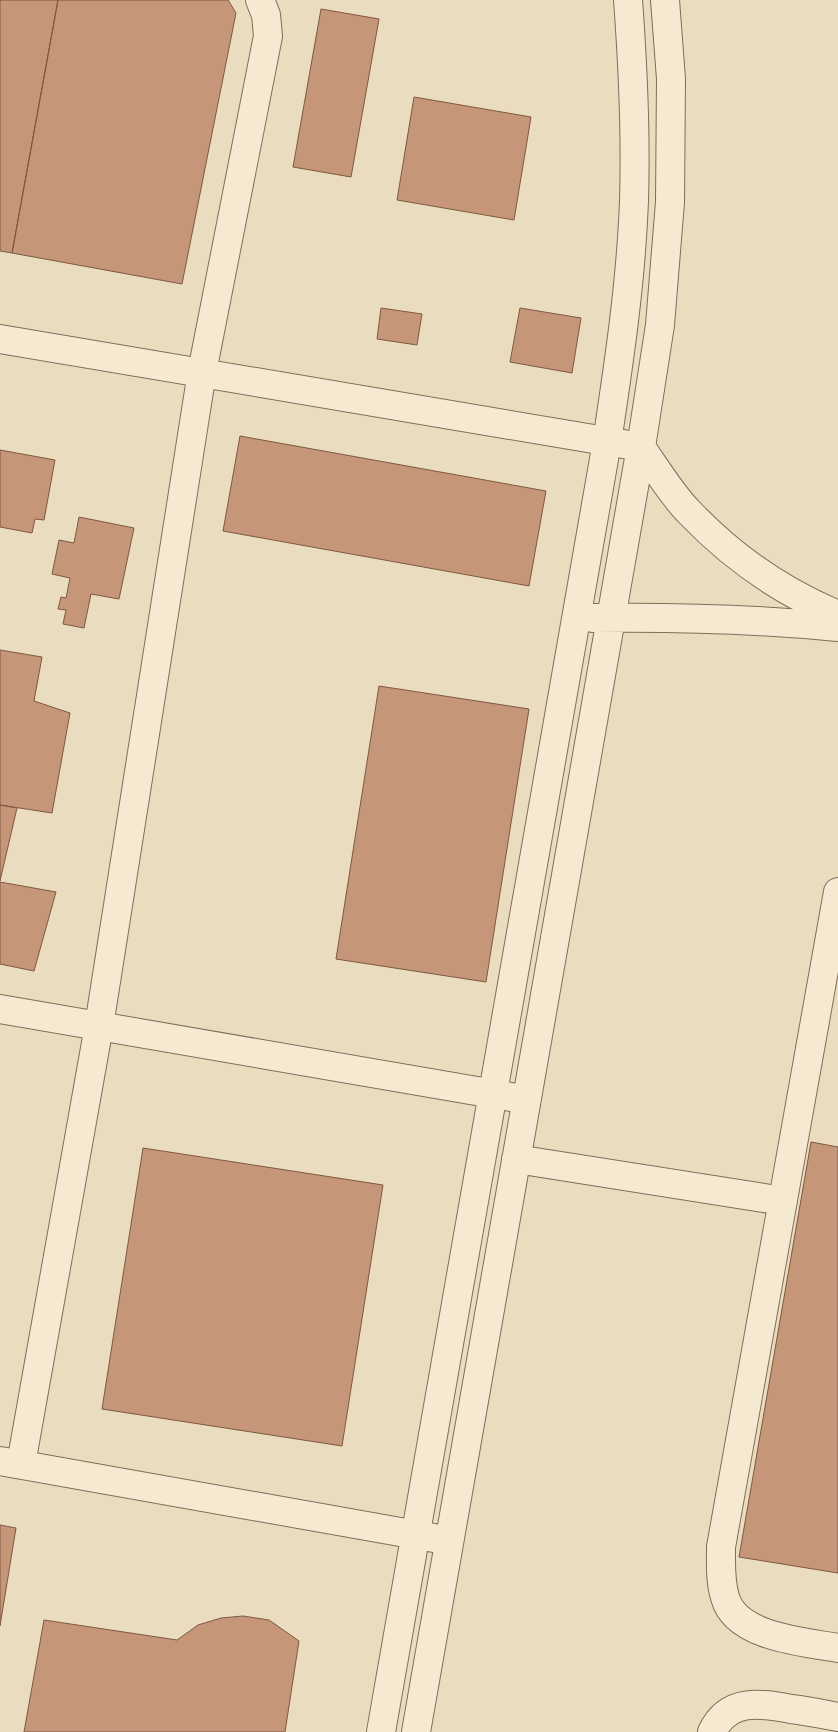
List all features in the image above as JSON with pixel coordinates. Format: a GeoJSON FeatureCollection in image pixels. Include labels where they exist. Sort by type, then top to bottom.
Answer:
{"type":"FeatureCollection","features":[{"type":"Feature","properties":{"kind":"street"},"geometry":{"type":"LineString","coordinates":[[260,0],[266,15],[268,36],[202,372],[99,1026],[10,1462],[450,1540]]}},
{"type":"Feature","properties":{"kind":"street"},"geometry":{"type":"LineString","coordinates":[[381,1732],[607,442],[625,322],[634,201],[634,80],[628,0]]}},
{"type":"Feature","properties":{"kind":"street"},"geometry":{"type":"LineString","coordinates":[[416,1732],[641,447],[660,325],[670,202],[671,79],[665,0]]}},
{"type":"Feature","properties":{"kind":"street"},"geometry":{"type":"LineString","coordinates":[[0,339],[641,447],[688,511],[744,562],[808,603],[838,615]]}},
{"type":"Feature","properties":{"kind":"street"},"geometry":{"type":"LineString","coordinates":[[576,618],[701,618],[838,627]]}},
{"type":"Feature","properties":{"kind":"street"},"geometry":{"type":"LineString","coordinates":[[838,892],[722,1547],[721,1576],[725,1599],[736,1618],[752,1628],[783,1638],[838,1648]]}},
{"type":"Feature","properties":{"kind":"street"},"geometry":{"type":"LineString","coordinates":[[0,1009],[527,1100]]}},
{"type":"Feature","properties":{"kind":"street"},"geometry":{"type":"LineString","coordinates":[[516,1159],[783,1202]]}},
{"type":"Feature","properties":{"kind":"street"},"geometry":{"type":"LineString","coordinates":[[712,1732],[723,1716],[737,1708],[753,1704],[770,1705],[838,1717]]}},
{"type":"Feature","properties":{"kind":"building"},"geometry":{"type":"Polygon","coordinates":[[[0,0],[58,0],[12,253],[0,251],[0,0]]]}},
{"type":"Feature","properties":{"kind":"building"},"geometry":{"type":"Polygon","coordinates":[[[58,0],[228,0],[236,13],[182,284],[12,253],[58,0]]]}},
{"type":"Feature","properties":{"kind":"building"},"geometry":{"type":"Polygon","coordinates":[[[321,9],[379,19],[351,177],[293,167],[321,9]]]}},
{"type":"Feature","properties":{"kind":"building"},"geometry":{"type":"Polygon","coordinates":[[[414,97],[531,117],[514,220],[397,200],[414,97]]]}},
{"type":"Feature","properties":{"kind":"building"},"geometry":{"type":"Polygon","coordinates":[[[381,308],[422,314],[417,345],[377,339],[381,308]]]}},
{"type":"Feature","properties":{"kind":"building"},"geometry":{"type":"Polygon","coordinates":[[[520,308],[581,318],[572,373],[510,362],[520,308]]]}},
{"type":"Feature","properties":{"kind":"building"},"geometry":{"type":"Polygon","coordinates":[[[240,436],[546,491],[529,586],[223,531],[240,436]]]}},
{"type":"Feature","properties":{"kind":"building"},"geometry":{"type":"Polygon","coordinates":[[[0,450],[55,460],[44,520],[35,519],[32,533],[0,527],[0,450]]]}},
{"type":"Feature","properties":{"kind":"building"},"geometry":{"type":"Polygon","coordinates":[[[79,517],[134,528],[119,599],[91,594],[84,628],[63,624],[66,610],[58,609],[61,597],[66,598],[70,578],[52,574],[59,540],[74,543],[79,517]]]}},
{"type":"Feature","properties":{"kind":"building"},"geometry":{"type":"Polygon","coordinates":[[[0,650],[42,657],[34,701],[70,713],[52,813],[0,805],[0,650]]]}},
{"type":"Feature","properties":{"kind":"building"},"geometry":{"type":"Polygon","coordinates":[[[379,686],[529,709],[486,982],[336,959],[379,686]]]}},
{"type":"Feature","properties":{"kind":"building"},"geometry":{"type":"Polygon","coordinates":[[[0,805],[17,808],[0,881],[0,805]]]}},
{"type":"Feature","properties":{"kind":"building"},"geometry":{"type":"Polygon","coordinates":[[[0,882],[56,892],[34,971],[0,964],[0,882]]]}},
{"type":"Feature","properties":{"kind":"building"},"geometry":{"type":"Polygon","coordinates":[[[811,1142],[838,1147],[838,1573],[739,1557],[811,1142]]]}},
{"type":"Feature","properties":{"kind":"building"},"geometry":{"type":"Polygon","coordinates":[[[143,1148],[383,1185],[342,1446],[102,1409],[143,1148]]]}},
{"type":"Feature","properties":{"kind":"building"},"geometry":{"type":"Polygon","coordinates":[[[0,1525],[16,1528],[0,1626],[0,1525]]]}},
{"type":"Feature","properties":{"kind":"building"},"geometry":{"type":"Polygon","coordinates":[[[243,1616],[269,1620],[299,1641],[285,1732],[24,1732],[44,1620],[177,1640],[198,1625],[221,1618],[243,1616]]]}}]}
